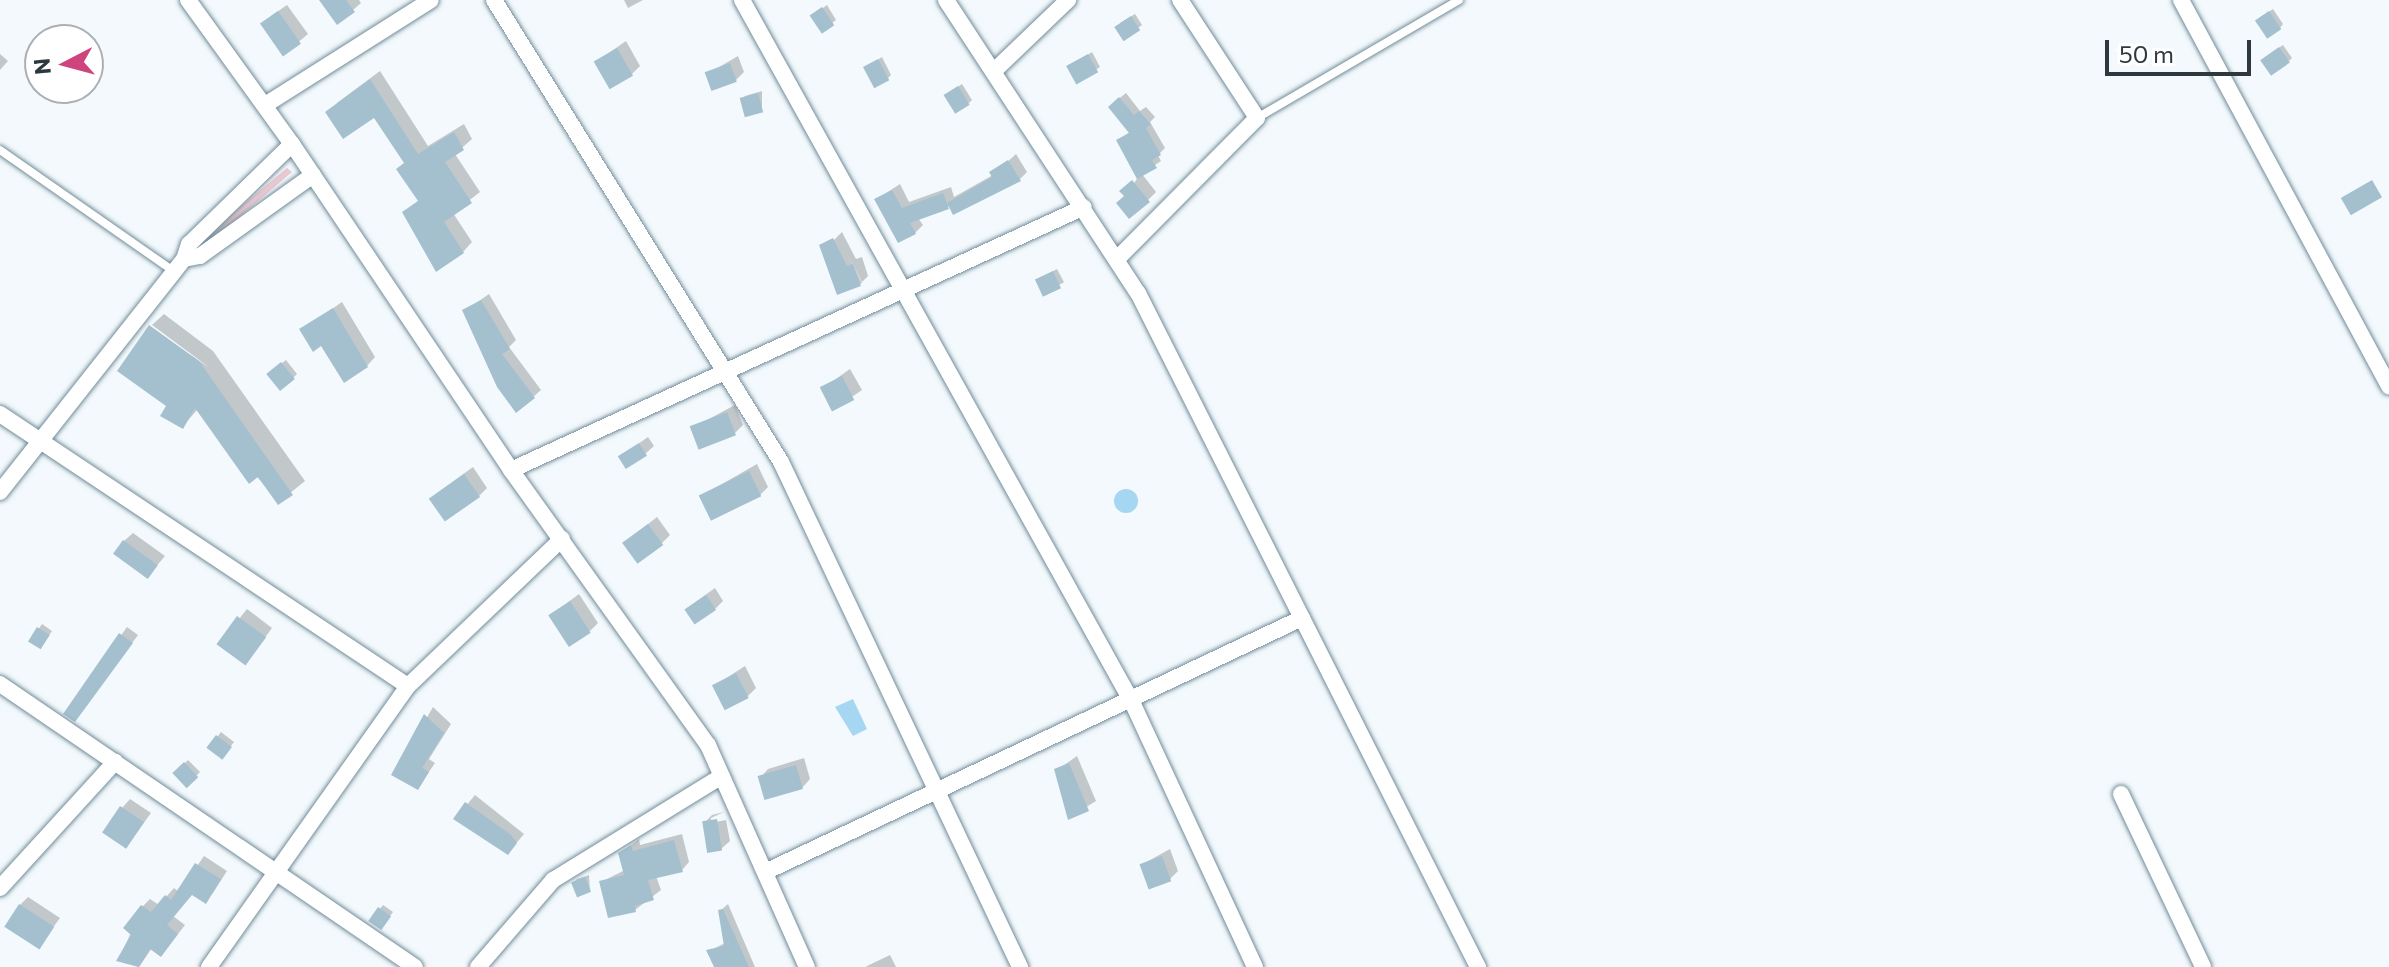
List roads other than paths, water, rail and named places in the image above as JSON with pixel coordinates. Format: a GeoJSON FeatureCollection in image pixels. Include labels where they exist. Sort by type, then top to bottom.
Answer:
{"type":"FeatureCollection","features":[{"type":"Feature","properties":{"kind":"street"},"geometry":{"type":"LineString","coordinates":[[188,0],[292,144],[511,470],[708,745],[807,967]]}},
{"type":"Feature","properties":{"kind":"street"},"geometry":{"type":"LineString","coordinates":[[265,105],[431,0]]}},
{"type":"Feature","properties":{"kind":"street"},"geometry":{"type":"LineString","coordinates":[[494,0],[781,462],[1020,967]]}},
{"type":"Feature","properties":{"kind":"street"},"geometry":{"type":"LineString","coordinates":[[742,0],[1132,702],[1255,967]]}},
{"type":"Feature","properties":{"kind":"street"},"geometry":{"type":"LineString","coordinates":[[946,0],[1118,258],[1478,967]]}},
{"type":"Feature","properties":{"kind":"street"},"geometry":{"type":"LineString","coordinates":[[994,71],[1068,0]]}},
{"type":"Feature","properties":{"kind":"street"},"geometry":{"type":"LineString","coordinates":[[1118,258],[1257,118],[1180,0]]}},
{"type":"Feature","properties":{"kind":"street"},"geometry":{"type":"LineString","coordinates":[[2181,0],[2389,387]]}},
{"type":"Feature","properties":{"kind":"street"},"geometry":{"type":"LineString","coordinates":[[0,492],[37,439],[178,264],[189,244],[292,144]]}},
{"type":"Feature","properties":{"kind":"street"},"geometry":{"type":"LineString","coordinates":[[178,264],[200,256],[313,175]]}},
{"type":"Feature","properties":{"kind":"street"},"geometry":{"type":"LineString","coordinates":[[511,470],[905,293],[1084,207]]}},
{"type":"Feature","properties":{"kind":"street"},"geometry":{"type":"LineString","coordinates":[[0,414],[408,686]]}},
{"type":"Feature","properties":{"kind":"street"},"geometry":{"type":"LineString","coordinates":[[209,967],[408,686],[562,539]]}},
{"type":"Feature","properties":{"kind":"street"},"geometry":{"type":"LineString","coordinates":[[765,872],[936,790],[1132,702],[1302,618]]}},
{"type":"Feature","properties":{"kind":"street"},"geometry":{"type":"LineString","coordinates":[[0,684],[415,967]]}},
{"type":"Feature","properties":{"kind":"street"},"geometry":{"type":"LineString","coordinates":[[0,888],[115,762]]}},
{"type":"Feature","properties":{"kind":"street"},"geometry":{"type":"LineString","coordinates":[[478,967],[553,880],[722,776]]}},
{"type":"Feature","properties":{"kind":"street"},"geometry":{"type":"LineString","coordinates":[[2121,794],[2203,967]]}},
{"type":"Feature","properties":{"kind":"lane"},"geometry":{"type":"LineString","coordinates":[[1257,118],[1459,0]]}},
{"type":"Feature","properties":{"kind":"lane"},"geometry":{"type":"LineString","coordinates":[[0,150],[178,264]]}},
{"type":"Feature","properties":{"kind":"water"},"geometry":{"type":"Polygon","coordinates":[[[1126,489],[1137,496],[1138,501],[1131,512],[1126,513],[1115,506],[1114,501],[1121,490],[1126,489]]]}},
{"type":"Feature","properties":{"kind":"water"},"geometry":{"type":"Polygon","coordinates":[[[853,699],[867,729],[853,736],[835,707],[853,699]]]}}]}
